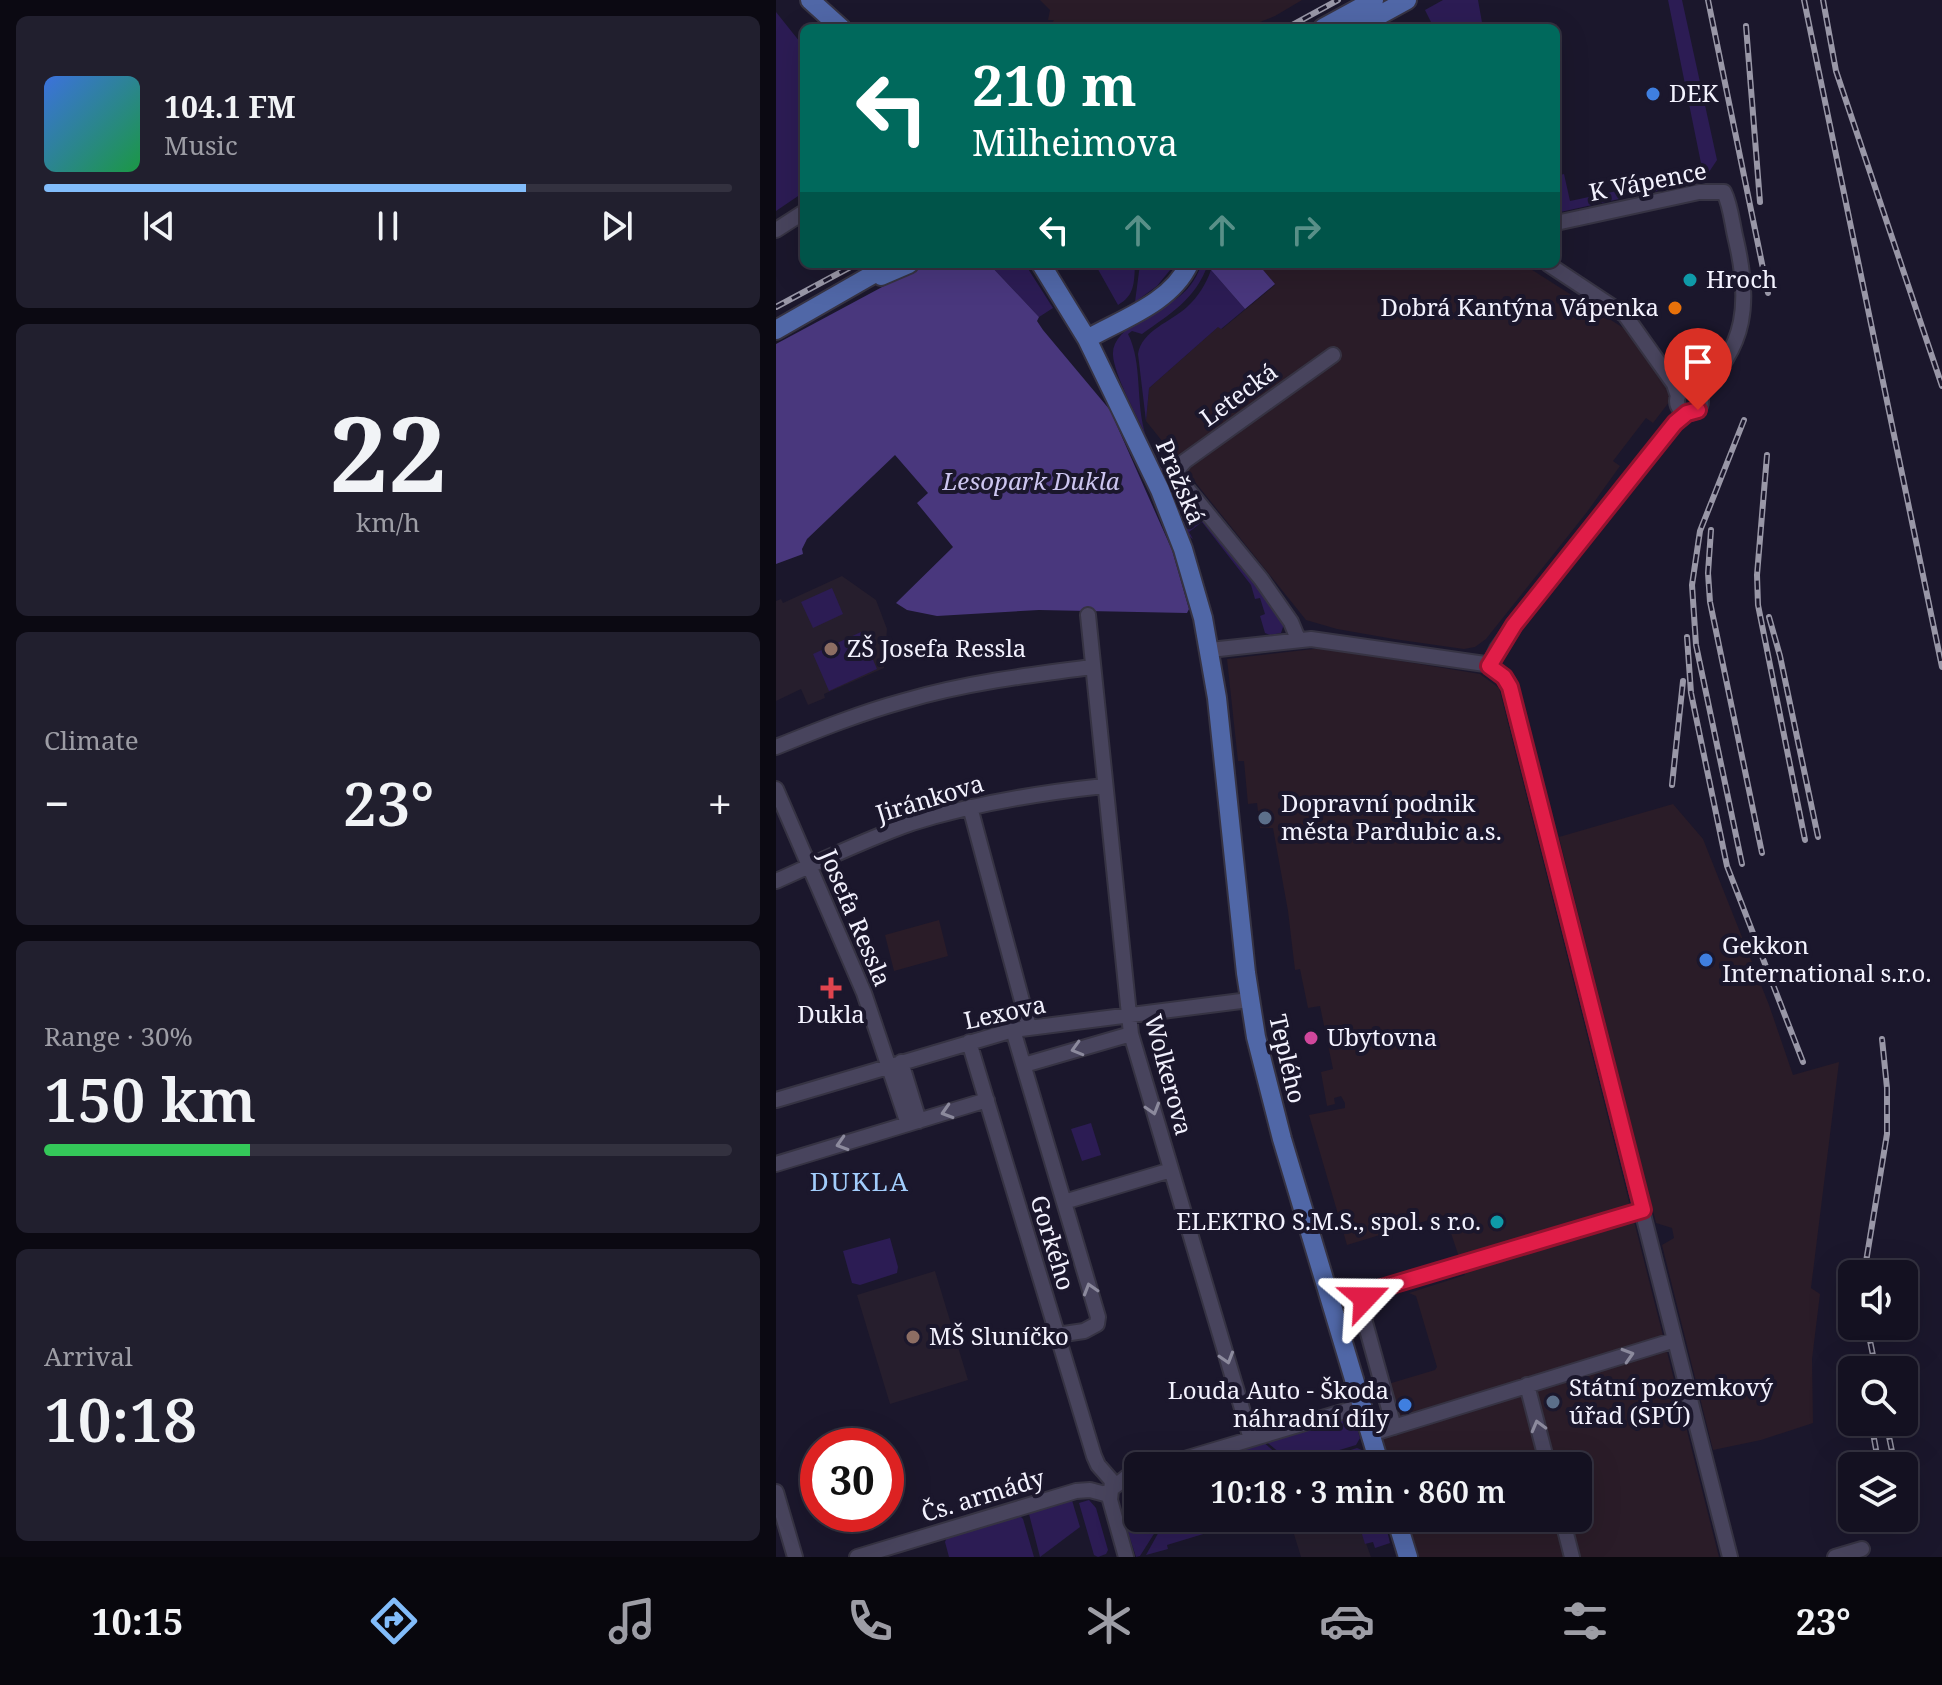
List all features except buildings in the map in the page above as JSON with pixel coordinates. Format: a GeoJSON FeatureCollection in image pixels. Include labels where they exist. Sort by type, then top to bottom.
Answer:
{"type":"FeatureCollection","features":[{"type":"Feature","properties":{"kind":"main road"},"geometry":{"type":"LineString","coordinates":[[810,0],[837,24]]}},
{"type":"Feature","properties":{"kind":"main road"},"geometry":{"type":"LineString","coordinates":[[1330,24],[1374,0]]}},
{"type":"Feature","properties":{"kind":"main road"},"geometry":{"type":"LineString","coordinates":[[1363,24],[1407,0]]}},
{"type":"Feature","properties":{"kind":"main road"},"geometry":{"type":"LineString","coordinates":[[776,330],[884,268]]}},
{"type":"Feature","properties":{"kind":"main road"},"geometry":{"type":"LineString","coordinates":[[831,299],[900,268]]}},
{"type":"Feature","properties":{"kind":"main road","name":"Pražská"},"geometry":{"type":"LineString","coordinates":[[1043,268],[1087,339],[1171,517],[1210,650]]}},
{"type":"Feature","properties":{"kind":"main road"},"geometry":{"type":"LineString","coordinates":[[1087,339],[1168,292],[1187,268]]}},
{"type":"Feature","properties":{"kind":"main road"},"geometry":{"type":"LineString","coordinates":[[1113,391],[1106,368],[1106,351],[1114,333],[1129,316]]}},
{"type":"Feature","properties":{"kind":"main road","name":"Teplého"},"geometry":{"type":"LineString","coordinates":[[1210,650],[1249,1000],[1268,1089],[1376,1452]]}},
{"type":"Feature","properties":{"kind":"main road"},"geometry":{"type":"LineString","coordinates":[[1400,1532],[1408,1557]]}},
{"type":"Feature","properties":{"kind":"street","name":"K Vápence"},"geometry":{"type":"LineString","coordinates":[[1489,666],[1514,625],[1682,401],[1707,383],[1730,351],[1743,320],[1743,273],[1724,192],[1692,193],[1560,222]]}},
{"type":"Feature","properties":{"kind":"street"},"geometry":{"type":"LineString","coordinates":[[776,230],[800,215]]}},
{"type":"Feature","properties":{"kind":"street"},"geometry":{"type":"LineString","coordinates":[[1554,268],[1620,311],[1682,401]]}},
{"type":"Feature","properties":{"kind":"street","name":"Letecká"},"geometry":{"type":"LineString","coordinates":[[1176,475],[1185,461],[1333,355]]}},
{"type":"Feature","properties":{"kind":"street","name":"Pražská"},"geometry":{"type":"LineString","coordinates":[[1176,475],[1261,579],[1294,626],[1298,639]]}},
{"type":"Feature","properties":{"kind":"street","name":"Wolkerova"},"geometry":{"type":"LineString","coordinates":[[1088,615],[1131,1034],[1251,1439]]}},
{"type":"Feature","properties":{"kind":"street"},"geometry":{"type":"LineString","coordinates":[[1210,650],[1298,639],[1348,644],[1489,666],[1504,677],[1510,687],[1730,1557]]}},
{"type":"Feature","properties":{"kind":"street"},"geometry":{"type":"LineString","coordinates":[[776,747],[906,700],[989,681],[1092,667]]}},
{"type":"Feature","properties":{"kind":"street","name":"Jiránkova"},"geometry":{"type":"LineString","coordinates":[[776,881],[891,831],[970,807],[1104,786]]}},
{"type":"Feature","properties":{"kind":"street","name":"Josefa Ressla"},"geometry":{"type":"LineString","coordinates":[[776,789],[896,1063],[913,1122]]}},
{"type":"Feature","properties":{"kind":"street"},"geometry":{"type":"LineString","coordinates":[[970,807],[1029,1027]]}},
{"type":"Feature","properties":{"kind":"street","name":"Lexova"},"geometry":{"type":"LineString","coordinates":[[776,1100],[1013,1030],[1249,1000]]}},
{"type":"Feature","properties":{"kind":"street"},"geometry":{"type":"LineString","coordinates":[[1013,1030],[1098,1317],[1097,1324],[1090,1330],[1057,1335]]}},
{"type":"Feature","properties":{"kind":"street"},"geometry":{"type":"LineString","coordinates":[[1024,1065],[1131,1034]]}},
{"type":"Feature","properties":{"kind":"street","name":"Gorkého"},"geometry":{"type":"LineString","coordinates":[[969,1042],[1094,1456],[1110,1527],[1123,1557]]}},
{"type":"Feature","properties":{"kind":"street"},"geometry":{"type":"LineString","coordinates":[[776,1164],[987,1100]]}},
{"type":"Feature","properties":{"kind":"street"},"geometry":{"type":"LineString","coordinates":[[1064,1202],[1171,1170]]}},
{"type":"Feature","properties":{"kind":"street"},"geometry":{"type":"LineString","coordinates":[[1337,1323],[1369,1310],[1365,1296],[1368,1292],[1643,1210]]}},
{"type":"Feature","properties":{"kind":"street"},"geometry":{"type":"LineString","coordinates":[[1363,1315],[1394,1427]]}},
{"type":"Feature","properties":{"kind":"street"},"geometry":{"type":"LineString","coordinates":[[1371,1434],[1675,1340]]}},
{"type":"Feature","properties":{"kind":"street"},"geometry":{"type":"LineString","coordinates":[[1527,1385],[1544,1452]]}},
{"type":"Feature","properties":{"kind":"street"},"geometry":{"type":"LineString","coordinates":[[1208,1452],[1362,1406]]}},
{"type":"Feature","properties":{"kind":"street","name":"Čs. armády"},"geometry":{"type":"LineString","coordinates":[[857,1557],[1124,1477]]}},
{"type":"Feature","properties":{"kind":"street"},"geometry":{"type":"LineString","coordinates":[[776,1492],[795,1557]]}},
{"type":"Feature","properties":{"kind":"street"},"geometry":{"type":"LineString","coordinates":[[1566,1532],[1572,1557]]}},
{"type":"Feature","properties":{"kind":"street"},"geometry":{"type":"LineString","coordinates":[[1835,1557],[1862,1549]]}},
{"type":"Feature","properties":{"kind":"shaded area"},"geometry":{"type":"Polygon","coordinates":[[[1040,0],[1302,0],[1255,24],[1051,24],[1054,20],[1048,20],[1050,10],[1040,0]]]}},
{"type":"Feature","properties":{"kind":"shaded area"},"geometry":{"type":"Polygon","coordinates":[[[1443,0],[1478,0],[1482,24],[1432,24],[1425,10],[1443,0]]]}},
{"type":"Feature","properties":{"kind":"shaded area"},"geometry":{"type":"Polygon","coordinates":[[[1668,0],[1682,0],[1717,160],[1703,181],[1653,192],[1647,185],[1703,173],[1668,0]]]}},
{"type":"Feature","properties":{"kind":"shaded area"},"geometry":{"type":"Polygon","coordinates":[[[776,12],[800,42],[800,195],[776,211],[776,12]]]}},
{"type":"Feature","properties":{"kind":"shaded area"},"geometry":{"type":"Polygon","coordinates":[[[1564,174],[1570,201],[1617,191],[1619,199],[1560,212],[1560,175],[1564,174]]]}},
{"type":"Feature","properties":{"kind":"shaded area"},"geometry":{"type":"Polygon","coordinates":[[[993,268],[1028,268],[1053,308],[1039,317],[993,268]]]}},
{"type":"Feature","properties":{"kind":"shaded area"},"geometry":{"type":"Polygon","coordinates":[[[1097,268],[1135,268],[1131,293],[1118,305],[1097,268]]]}},
{"type":"Feature","properties":{"kind":"shaded area"},"geometry":{"type":"Polygon","coordinates":[[[1139,268],[1172,268],[1157,286],[1135,302],[1139,268]]]}},
{"type":"Feature","properties":{"kind":"shaded area"},"geometry":{"type":"Polygon","coordinates":[[[1200,268],[1206,268],[1197,287],[1181,305],[1142,334],[1132,331],[1128,334],[1136,358],[1146,436],[1117,373],[1113,355],[1115,345],[1129,328],[1173,301],[1193,281],[1200,268]]]}},
{"type":"Feature","properties":{"kind":"shaded area"},"geometry":{"type":"Polygon","coordinates":[[[1261,268],[1529,268],[1625,329],[1673,397],[1653,423],[1646,418],[1613,461],[1620,466],[1587,512],[1486,639],[1475,647],[1464,649],[1394,639],[1306,620],[1146,421],[1149,388],[1219,326],[1222,329],[1275,285],[1261,268]]]}},
{"type":"Feature","properties":{"kind":"shaded area"},"geometry":{"type":"Polygon","coordinates":[[[1211,270],[1245,309],[1221,329],[1218,327],[1149,388],[1146,421],[1138,354],[1141,346],[1151,333],[1191,303],[1211,270]]]}},
{"type":"Feature","properties":{"kind":"shaded area"},"geometry":{"type":"Polygon","coordinates":[[[1156,458],[1285,621],[1281,633],[1265,633],[1260,616],[1265,614],[1260,598],[1255,599],[1251,585],[1202,522],[1189,532],[1193,539],[1185,533],[1156,458]]]}},
{"type":"Feature","properties":{"kind":"shaded area","name":"ZŠ Josefa Ressla"},"geometry":{"type":"Polygon","coordinates":[[[842,576],[876,600],[887,629],[884,668],[824,694],[825,698],[808,705],[801,689],[776,701],[776,601],[781,599],[783,603],[842,576]]]}},
{"type":"Feature","properties":{"kind":"shaded area"},"geometry":{"type":"Polygon","coordinates":[[[832,588],[843,614],[813,628],[801,602],[832,588]]]}},
{"type":"Feature","properties":{"kind":"shaded area"},"geometry":{"type":"Polygon","coordinates":[[[861,632],[877,669],[829,691],[813,654],[861,632]]]}},
{"type":"Feature","properties":{"kind":"shaded area"},"geometry":{"type":"Polygon","coordinates":[[[1322,648],[1480,674],[1499,688],[1719,1557],[1419,1557],[1411,1532],[1592,1532],[1592,1452],[1387,1452],[1383,1439],[1398,1417],[1388,1384],[1437,1367],[1416,1296],[1409,1293],[1465,1275],[1445,1215],[1347,1245],[1309,1115],[1345,1108],[1345,1103],[1341,1096],[1334,1098],[1335,1104],[1327,1106],[1321,1072],[1333,1069],[1320,1006],[1308,1008],[1300,969],[1295,970],[1273,828],[1260,828],[1257,803],[1248,804],[1244,761],[1238,761],[1227,659],[1322,648]]]}},
{"type":"Feature","properties":{"kind":"shaded area"},"geometry":{"type":"Polygon","coordinates":[[[1673,804],[1703,839],[1769,1005],[1793,1075],[1839,1062],[1811,1288],[1820,1294],[1812,1359],[1813,1423],[1761,1440],[1713,1450],[1662,1245],[1674,1238],[1672,1228],[1656,1223],[1559,837],[1673,804]]]}},
{"type":"Feature","properties":{"kind":"shaded area"},"geometry":{"type":"Polygon","coordinates":[[[939,920],[948,956],[894,971],[885,935],[939,920]]]}},
{"type":"Feature","properties":{"kind":"shaded area"},"geometry":{"type":"Polygon","coordinates":[[[1091,1123],[1101,1155],[1082,1161],[1071,1129],[1091,1123]]]}},
{"type":"Feature","properties":{"kind":"shaded area"},"geometry":{"type":"Polygon","coordinates":[[[890,1238],[897,1273],[860,1285],[852,1283],[843,1251],[890,1238]]]}},
{"type":"Feature","properties":{"kind":"shaded area","name":"MŠ Sluníčko"},"geometry":{"type":"Polygon","coordinates":[[[935,1271],[968,1380],[890,1404],[857,1295],[935,1271]]]}},
{"type":"Feature","properties":{"kind":"shaded area"},"geometry":{"type":"Polygon","coordinates":[[[1346,1415],[1355,1421],[1360,1438],[1356,1445],[1333,1452],[1279,1452],[1263,1439],[1346,1415]]]}},
{"type":"Feature","properties":{"kind":"shaded area"},"geometry":{"type":"Polygon","coordinates":[[[1261,1440],[1274,1452],[1221,1452],[1261,1440]]]}},
{"type":"Feature","properties":{"kind":"shaded area"},"geometry":{"type":"Polygon","coordinates":[[[1357,1448],[1364,1452],[1344,1452],[1357,1448]]]}},
{"type":"Feature","properties":{"kind":"shaded area"},"geometry":{"type":"Polygon","coordinates":[[[1071,1497],[1080,1527],[1040,1557],[1030,1511],[1071,1497]]]}},
{"type":"Feature","properties":{"kind":"shaded area"},"geometry":{"type":"Polygon","coordinates":[[[1089,1500],[1096,1508],[1108,1550],[1098,1557],[1094,1555],[1079,1503],[1089,1500]]]}},
{"type":"Feature","properties":{"kind":"shaded area"},"geometry":{"type":"Polygon","coordinates":[[[1019,1515],[1023,1519],[1034,1557],[949,1557],[945,1542],[948,1535],[1019,1515]]]}},
{"type":"Feature","properties":{"kind":"shaded area"},"geometry":{"type":"Polygon","coordinates":[[[1128,1532],[1155,1532],[1140,1556],[1136,1557],[1128,1532]]]}},
{"type":"Feature","properties":{"kind":"shaded area"},"geometry":{"type":"Polygon","coordinates":[[[1159,1532],[1210,1532],[1167,1545],[1168,1549],[1146,1555],[1159,1532]]]}},
{"type":"Feature","properties":{"kind":"shaded area"},"geometry":{"type":"Polygon","coordinates":[[[1293,1532],[1362,1532],[1371,1557],[1301,1557],[1293,1532]]]}},
{"type":"Feature","properties":{"kind":"shaded area"},"geometry":{"type":"Polygon","coordinates":[[[1361,1532],[1387,1532],[1390,1543],[1375,1548],[1373,1542],[1365,1544],[1361,1532]]]}},
{"type":"Feature","properties":{"kind":"green space","name":"Lesopark Dukla"},"geometry":{"type":"Polygon","coordinates":[[[923,268],[993,268],[1039,317],[1037,321],[1043,330],[1110,410],[1172,550],[1189,609],[1187,613],[1039,610],[937,616],[907,610],[896,603],[953,547],[917,503],[928,493],[895,455],[807,539],[803,554],[776,564],[776,344],[923,268]]]}},
{"type":"Feature","properties":{"kind":"green space"},"geometry":{"type":"Polygon","coordinates":[[[1261,268],[1275,284],[1245,309],[1211,270],[1261,268]]]}},
{"type":"Feature","properties":{"kind":"railway"},"geometry":{"type":"LineString","coordinates":[[1294,24],[1338,0]]}},
{"type":"Feature","properties":{"kind":"railway"},"geometry":{"type":"LineString","coordinates":[[1708,0],[1768,293]]}},
{"type":"Feature","properties":{"kind":"railway"},"geometry":{"type":"LineString","coordinates":[[1804,0],[1942,667]]}},
{"type":"Feature","properties":{"kind":"railway"},"geometry":{"type":"LineString","coordinates":[[1823,0],[1836,71],[1942,386]]}},
{"type":"Feature","properties":{"kind":"railway"},"geometry":{"type":"LineString","coordinates":[[1746,26],[1760,202]]}},
{"type":"Feature","properties":{"kind":"railway"},"geometry":{"type":"LineString","coordinates":[[776,307],[849,268]]}},
{"type":"Feature","properties":{"kind":"railway"},"geometry":{"type":"LineString","coordinates":[[1742,864],[1696,645],[1692,585],[1700,531],[1744,420]]}},
{"type":"Feature","properties":{"kind":"railway"},"geometry":{"type":"LineString","coordinates":[[1767,455],[1757,575],[1758,605],[1805,840]]}},
{"type":"Feature","properties":{"kind":"railway"},"geometry":{"type":"LineString","coordinates":[[1711,530],[1708,573],[1710,602],[1762,853]]}},
{"type":"Feature","properties":{"kind":"railway"},"geometry":{"type":"LineString","coordinates":[[1769,617],[1818,837]]}},
{"type":"Feature","properties":{"kind":"railway"},"geometry":{"type":"LineString","coordinates":[[1687,637],[1691,693],[1727,866],[1803,1062]]}},
{"type":"Feature","properties":{"kind":"railway"},"geometry":{"type":"LineString","coordinates":[[1672,785],[1683,681]]}},
{"type":"Feature","properties":{"kind":"railway"},"geometry":{"type":"LineString","coordinates":[[1866,1260],[1887,1134],[1887,1088],[1882,1039]]}},
{"type":"Feature","properties":{"kind":"railway"},"geometry":{"type":"LineString","coordinates":[[1870,1340],[1873,1356]]}},
{"type":"Feature","properties":{"kind":"railway"},"geometry":{"type":"LineString","coordinates":[[1874,1436],[1876,1452]]}},
{"type":"Feature","properties":{"kind":"railway"},"geometry":{"type":"LineString","coordinates":[[1889,1436],[1892,1452]]}},
{"type":"Feature","properties":{"kind":"place","name":"DEK"},"geometry":{"type":"Point","coordinates":[1653,94]}},
{"type":"Feature","properties":{"kind":"place","name":"Hroch"},"geometry":{"type":"Point","coordinates":[1690,280]}},
{"type":"Feature","properties":{"kind":"place","name":"Dobrá Kantýna Vápenka"},"geometry":{"type":"Point","coordinates":[1675,308]}},
{"type":"Feature","properties":{"kind":"place","name":"ZŠ Josefa Ressla"},"geometry":{"type":"Point","coordinates":[831,649]}},
{"type":"Feature","properties":{"kind":"place","name":"Dopravní podnik města Pardubic a.s."},"geometry":{"type":"Point","coordinates":[1265,818]}},
{"type":"Feature","properties":{"kind":"place","name":"Gekkon International s.r.o."},"geometry":{"type":"Point","coordinates":[1706,960]}},
{"type":"Feature","properties":{"kind":"place","name":"Dukla"},"geometry":{"type":"Point","coordinates":[831,988]}},
{"type":"Feature","properties":{"kind":"place","name":"Ubytovna"},"geometry":{"type":"Point","coordinates":[1311,1038]}},
{"type":"Feature","properties":{"kind":"place","name":"ELEKTRO S.M.S., spol. s r.o."},"geometry":{"type":"Point","coordinates":[1497,1222]}},
{"type":"Feature","properties":{"kind":"place","name":"MŠ Sluníčko"},"geometry":{"type":"Point","coordinates":[913,1337]}},
{"type":"Feature","properties":{"kind":"place","name":"Státní pozemkový úřad (SPÚ)"},"geometry":{"type":"Point","coordinates":[1553,1402]}},
{"type":"Feature","properties":{"kind":"place","name":"Louda Auto - Škoda náhradní díly"},"geometry":{"type":"Point","coordinates":[1405,1405]}},
{"type":"Feature","properties":{"kind":"district","name":"DUKLA"},"geometry":{"type":"Point","coordinates":[860,1182]}},
{"type":"Feature","properties":{"kind":"route"},"geometry":{"type":"LineString","coordinates":[[1365,1298],[1368,1292],[1643,1210],[1510,687],[1504,677],[1489,666],[1514,625],[1675,423],[1687,413],[1698,410]]}}]}
